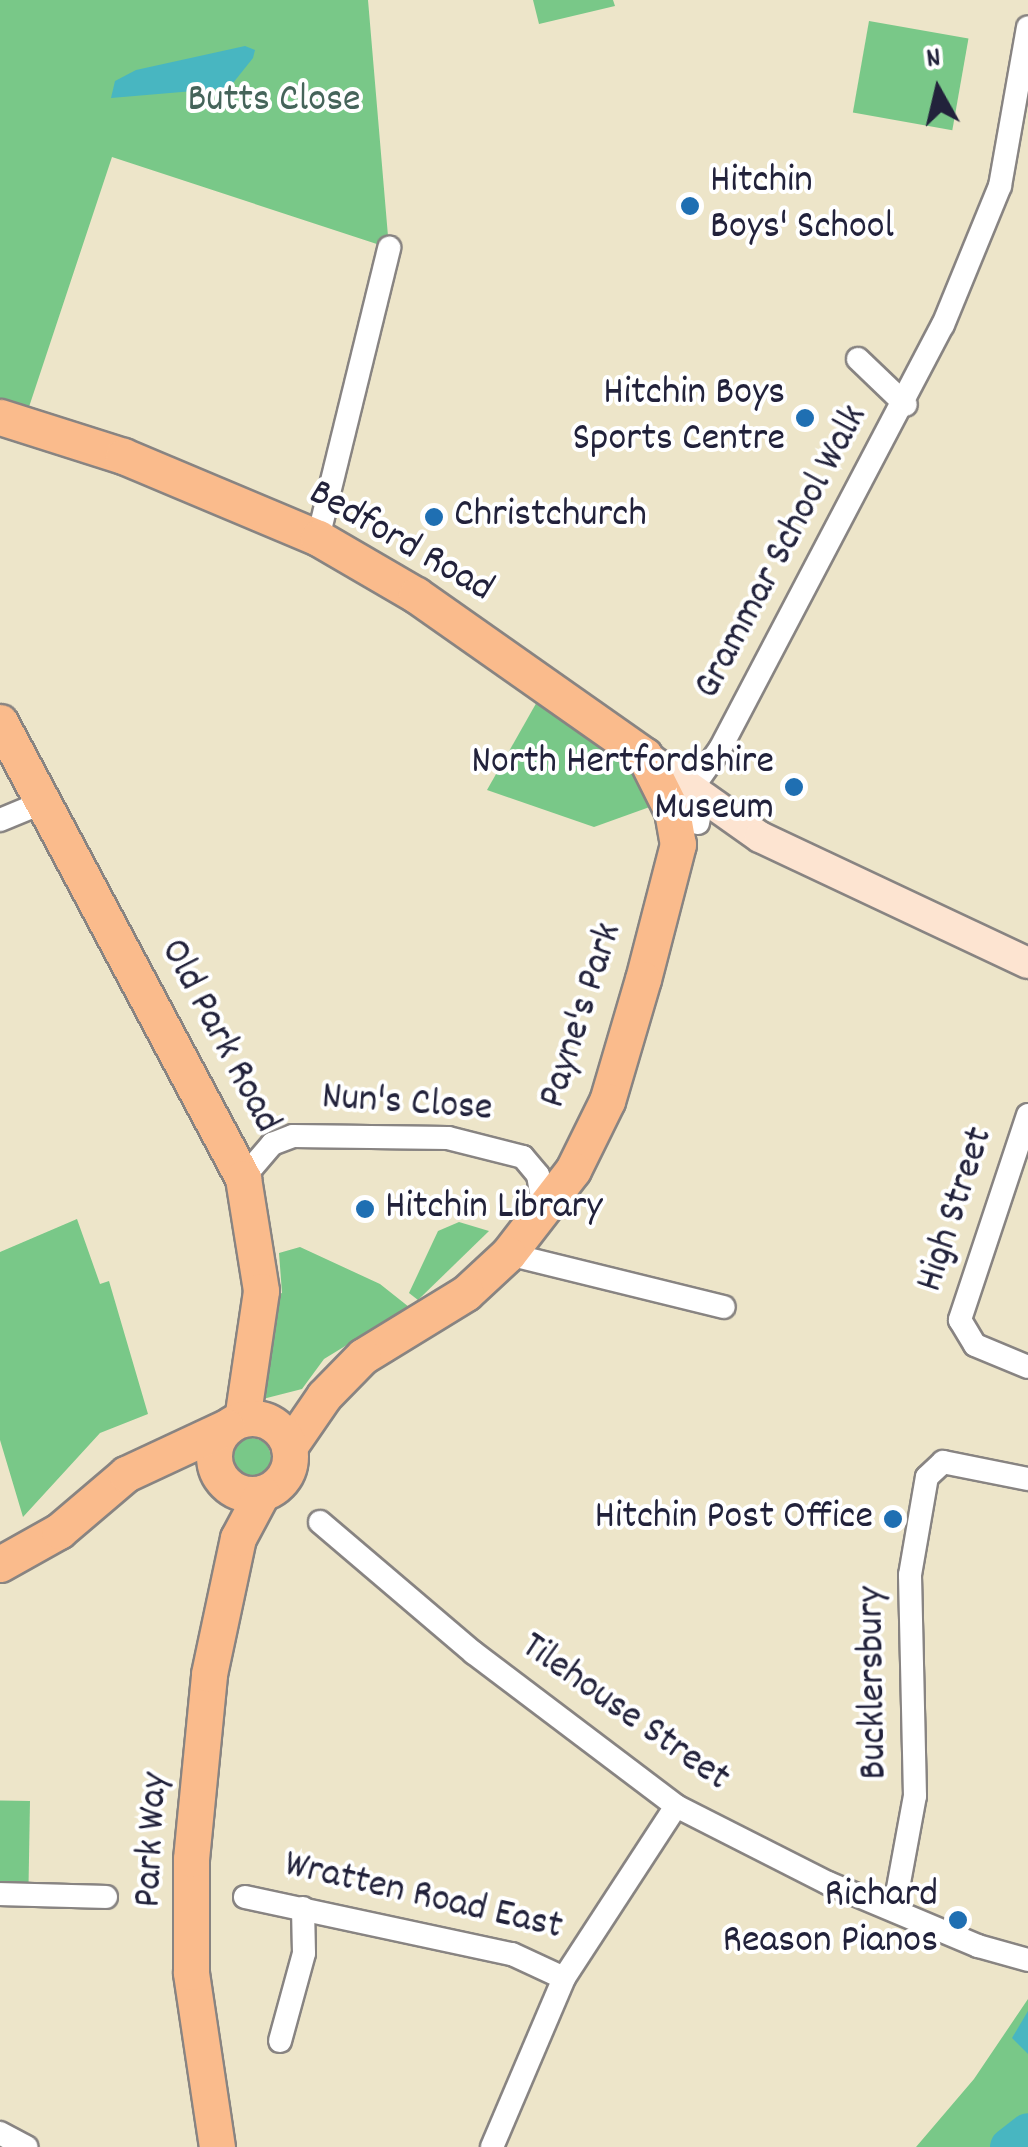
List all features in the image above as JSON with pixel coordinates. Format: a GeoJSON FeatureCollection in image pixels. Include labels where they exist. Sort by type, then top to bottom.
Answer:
{"type":"FeatureCollection","features":[{"type":"Feature","properties":{"kind":"main road","name":"Bedford Road"},"geometry":{"type":"LineString","coordinates":[[0,418],[123,456],[318,538],[444,612],[644,755],[688,834]]}},
{"type":"Feature","properties":{"kind":"main road","name":"Old Park Road"},"geometry":{"type":"LineString","coordinates":[[0,722],[46,801],[244,1178],[261,1291],[234,1423]]}},
{"type":"Feature","properties":{"kind":"main road","name":"Payne's Park"},"geometry":{"type":"LineString","coordinates":[[289,1447],[324,1396],[363,1356],[466,1292],[508,1254],[544,1210],[607,1102],[688,834]]}},
{"type":"Feature","properties":{"kind":"main road"},"geometry":{"type":"LineString","coordinates":[[221,1476],[214,1451],[234,1423]]}},
{"type":"Feature","properties":{"kind":"main road"},"geometry":{"type":"LineString","coordinates":[[0,1564],[59,1531],[126,1474],[234,1423],[276,1426],[289,1447],[287,1472],[262,1492],[221,1476],[156,1461]]}},
{"type":"Feature","properties":{"kind":"main road","name":"Park Way"},"geometry":{"type":"LineString","coordinates":[[221,1476],[238,1538]]}},
{"type":"Feature","properties":{"kind":"main road","name":"Park Way"},"geometry":{"type":"LineString","coordinates":[[218,2147],[191,1972],[191,1858],[209,1674],[238,1538],[262,1492]]}},
{"type":"Feature","properties":{"kind":"street","name":"Grammar School Walk"},"geometry":{"type":"LineString","coordinates":[[693,787],[720,749],[906,404],[1000,186],[1028,27]]}},
{"type":"Feature","properties":{"kind":"street"},"geometry":{"type":"LineString","coordinates":[[318,538],[389,248]]}},
{"type":"Feature","properties":{"kind":"street","name":"Grammar School Walk"},"geometry":{"type":"LineString","coordinates":[[858,359],[906,404]]}},
{"type":"Feature","properties":{"kind":"street"},"geometry":{"type":"LineString","coordinates":[[644,755],[693,787],[733,822],[1028,963]]}},
{"type":"Feature","properties":{"kind":"street"},"geometry":{"type":"LineString","coordinates":[[688,834],[702,803],[693,787]]}},
{"type":"Feature","properties":{"kind":"street"},"geometry":{"type":"LineString","coordinates":[[0,820],[46,801]]}},
{"type":"Feature","properties":{"kind":"street"},"geometry":{"type":"LineString","coordinates":[[688,834],[733,822]]}},
{"type":"Feature","properties":{"kind":"street","name":"High Street"},"geometry":{"type":"LineString","coordinates":[[1028,1115],[970,1282],[961,1330],[975,1345],[1028,1368]]}},
{"type":"Feature","properties":{"kind":"street","name":"Nun's Close"},"geometry":{"type":"LineString","coordinates":[[244,1178],[272,1144],[293,1136],[448,1138],[523,1158],[538,1175],[544,1210]]}},
{"type":"Feature","properties":{"kind":"street"},"geometry":{"type":"LineString","coordinates":[[508,1254],[724,1307]]}},
{"type":"Feature","properties":{"kind":"street","name":"Bucklersbury"},"geometry":{"type":"LineString","coordinates":[[894,1910],[915,1796],[910,1575],[927,1476],[943,1462],[1028,1479]]}},
{"type":"Feature","properties":{"kind":"street","name":"Tilehouse Street"},"geometry":{"type":"LineString","coordinates":[[320,1522],[474,1653],[676,1806],[894,1910],[1028,1960]]}},
{"type":"Feature","properties":{"kind":"street","name":"Wratten Road East"},"geometry":{"type":"LineString","coordinates":[[245,1897],[512,1954],[564,1978],[676,1806]]}},
{"type":"Feature","properties":{"kind":"street"},"geometry":{"type":"LineString","coordinates":[[0,1894],[106,1897]]}},
{"type":"Feature","properties":{"kind":"street"},"geometry":{"type":"LineString","coordinates":[[280,2041],[294,2009],[304,1953],[303,1908]]}},
{"type":"Feature","properties":{"kind":"street"},"geometry":{"type":"LineString","coordinates":[[492,2147],[564,1978]]}},
{"type":"Feature","properties":{"kind":"street"},"geometry":{"type":"LineString","coordinates":[[0,2133],[26,2147]]}},
{"type":"Feature","properties":{"kind":"green space","name":"Butts Close"},"geometry":{"type":"Polygon","coordinates":[[[0,0],[368,0],[389,248],[112,157],[26,416],[0,405],[0,0]]]}},
{"type":"Feature","properties":{"kind":"green space"},"geometry":{"type":"Polygon","coordinates":[[[533,0],[613,0],[615,6],[539,24],[533,0]]]}},
{"type":"Feature","properties":{"kind":"green space"},"geometry":{"type":"Polygon","coordinates":[[[869,21],[968,39],[952,130],[853,113],[869,21]]]}},
{"type":"Feature","properties":{"kind":"green space"},"geometry":{"type":"Polygon","coordinates":[[[538,700],[628,753],[658,804],[594,827],[487,790],[538,700]]]}},
{"type":"Feature","properties":{"kind":"green space"},"geometry":{"type":"Polygon","coordinates":[[[77,1219],[100,1284],[109,1281],[148,1414],[100,1433],[23,1517],[0,1440],[0,1252],[77,1219]]]}},
{"type":"Feature","properties":{"kind":"green space"},"geometry":{"type":"Polygon","coordinates":[[[459,1222],[489,1231],[418,1300],[409,1293],[438,1231],[459,1222]]]}},
{"type":"Feature","properties":{"kind":"green space"},"geometry":{"type":"Polygon","coordinates":[[[300,1247],[380,1284],[409,1307],[324,1359],[302,1389],[255,1401],[273,1296],[282,1293],[279,1253],[300,1247]]]}},
{"type":"Feature","properties":{"kind":"green space"},"geometry":{"type":"Polygon","coordinates":[[[251,1438],[265,1444],[271,1458],[265,1472],[251,1478],[237,1472],[231,1458],[237,1444],[251,1438]]]}},
{"type":"Feature","properties":{"kind":"green space"},"geometry":{"type":"Polygon","coordinates":[[[0,1800],[30,1801],[28,1888],[0,1887],[0,1800]]]}},
{"type":"Feature","properties":{"kind":"green space"},"geometry":{"type":"Polygon","coordinates":[[[1028,1999],[1028,2147],[916,2147],[974,2079],[1028,1999]]]}},
{"type":"Feature","properties":{"kind":"water"},"geometry":{"type":"Polygon","coordinates":[[[245,46],[255,50],[253,58],[229,88],[111,98],[115,81],[136,70],[245,46]]]}},
{"type":"Feature","properties":{"kind":"water"},"geometry":{"type":"Polygon","coordinates":[[[1028,2011],[1028,2054],[1012,2038],[1028,2011]]]}},
{"type":"Feature","properties":{"kind":"waterway"},"geometry":{"type":"LineString","coordinates":[[1009,2147],[1028,2132]]}},
{"type":"Feature","properties":{"kind":"place","name":"Hitchin Boys' School"},"geometry":{"type":"Point","coordinates":[690,206]}},
{"type":"Feature","properties":{"kind":"place","name":"Hitchin Boys Sports Centre"},"geometry":{"type":"Point","coordinates":[805,418]}},
{"type":"Feature","properties":{"kind":"place","name":"Christchurch"},"geometry":{"type":"Point","coordinates":[434,517]}},
{"type":"Feature","properties":{"kind":"place","name":"North Hertfordshire Museum"},"geometry":{"type":"Point","coordinates":[794,787]}},
{"type":"Feature","properties":{"kind":"place","name":"Hitchin Library"},"geometry":{"type":"Point","coordinates":[365,1209]}},
{"type":"Feature","properties":{"kind":"place","name":"Hitchin Post Office"},"geometry":{"type":"Point","coordinates":[893,1519]}},
{"type":"Feature","properties":{"kind":"place","name":"Richard Reason Pianos"},"geometry":{"type":"Point","coordinates":[958,1920]}}]}
